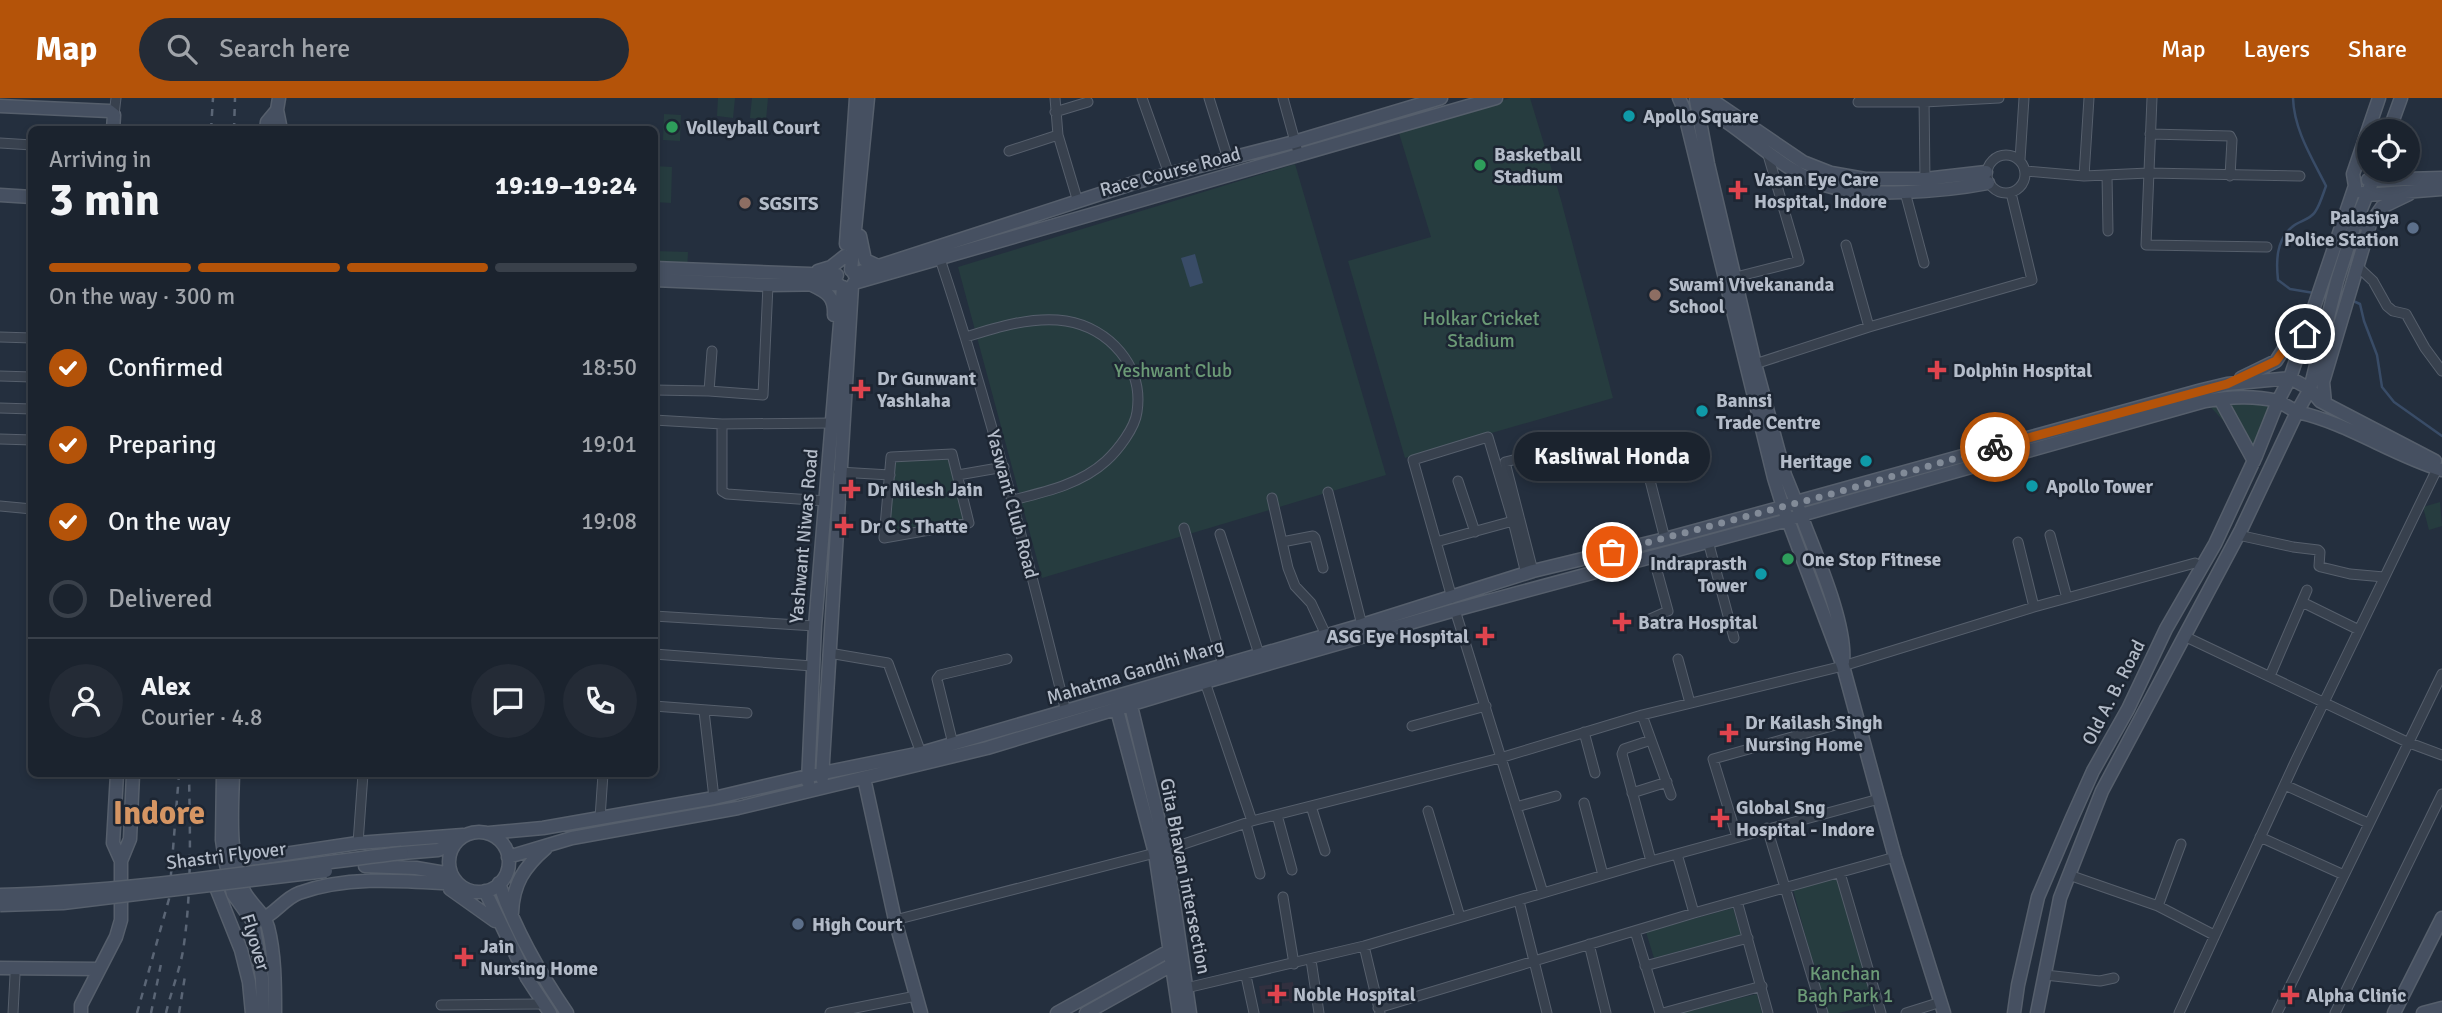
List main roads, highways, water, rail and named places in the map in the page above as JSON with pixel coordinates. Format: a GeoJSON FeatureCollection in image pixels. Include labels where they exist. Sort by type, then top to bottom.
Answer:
{"type":"FeatureCollection","features":[{"type":"Feature","properties":{"kind":"main road","name":"Yashwant Niwas Road"},"geometry":{"type":"LineString","coordinates":[[823,788],[850,306],[846,276],[856,98]]}},
{"type":"Feature","properties":{"kind":"main road","name":"Yashwant Niwas Road"},"geometry":{"type":"LineString","coordinates":[[808,782],[812,666],[839,330],[855,230],[868,98]]}},
{"type":"Feature","properties":{"kind":"main road","name":"Race Course Road"},"geometry":{"type":"LineString","coordinates":[[881,270],[1078,202],[1441,98]]}},
{"type":"Feature","properties":{"kind":"main road","name":"Race Course Road"},"geometry":{"type":"LineString","coordinates":[[658,280],[768,285],[846,276],[940,259],[1142,198],[1299,156],[1496,98]]}},
{"type":"Feature","properties":{"kind":"main road"},"geometry":{"type":"LineString","coordinates":[[2310,389],[2330,305],[2330,279],[2339,228],[2379,98]]}},
{"type":"Feature","properties":{"kind":"main road"},"geometry":{"type":"LineString","coordinates":[[2393,119],[2401,98]]}},
{"type":"Feature","properties":{"kind":"main road"},"geometry":{"type":"LineString","coordinates":[[1696,99],[1712,100],[1803,162],[1831,173],[1865,179],[1987,177],[1967,187],[1905,192],[1824,186],[1797,174],[1768,155],[1696,99]]}},
{"type":"Feature","properties":{"kind":"main road"},"geometry":{"type":"LineString","coordinates":[[1696,99],[1708,164],[1755,364],[1795,512],[1843,666],[1895,857],[1943,1008]]}},
{"type":"Feature","properties":{"kind":"main road"},"geometry":{"type":"LineString","coordinates":[[266,126],[278,101]]}},
{"type":"Feature","properties":{"kind":"main road"},"geometry":{"type":"LineString","coordinates":[[278,101],[281,126]]}},
{"type":"Feature","properties":{"kind":"main road"},"geometry":{"type":"LineString","coordinates":[[1681,103],[1783,507]]}},
{"type":"Feature","properties":{"kind":"main road"},"geometry":{"type":"LineString","coordinates":[[0,106],[109,111],[114,114],[113,126]]}},
{"type":"Feature","properties":{"kind":"main road"},"geometry":{"type":"LineString","coordinates":[[2354,180],[2359,191],[2367,195],[2442,179]]}},
{"type":"Feature","properties":{"kind":"main road"},"geometry":{"type":"LineString","coordinates":[[2372,182],[2330,279],[2315,304],[2290,378],[2310,389],[2325,403],[2440,468]]}},
{"type":"Feature","properties":{"kind":"main road"},"geometry":{"type":"LineString","coordinates":[[2402,182],[2414,185]]}},
{"type":"Feature","properties":{"kind":"main road"},"geometry":{"type":"LineString","coordinates":[[2411,182],[2414,185]]}},
{"type":"Feature","properties":{"kind":"main road"},"geometry":{"type":"LineString","coordinates":[[2325,403],[2323,382],[2370,224],[2382,207],[2414,185]]}},
{"type":"Feature","properties":{"kind":"main road"},"geometry":{"type":"LineString","coordinates":[[0,195],[28,197]]}},
{"type":"Feature","properties":{"kind":"main road"},"geometry":{"type":"LineString","coordinates":[[2354,225],[2370,224]]}},
{"type":"Feature","properties":{"kind":"main road"},"geometry":{"type":"LineString","coordinates":[[850,306],[864,288],[876,282],[881,270],[865,260],[860,236],[855,230]]}},
{"type":"Feature","properties":{"kind":"main road"},"geometry":{"type":"LineString","coordinates":[[839,330],[833,323],[835,305],[832,298],[807,279],[831,267],[846,276]]}},
{"type":"Feature","properties":{"kind":"main road","name":"Race Course Road"},"geometry":{"type":"LineString","coordinates":[[658,268],[807,279]]}},
{"type":"Feature","properties":{"kind":"main road"},"geometry":{"type":"LineString","coordinates":[[2330,305],[2343,312]]}},
{"type":"Feature","properties":{"kind":"main road"},"geometry":{"type":"LineString","coordinates":[[2227,384],[2276,361],[2286,347],[2305,334]]}},
{"type":"Feature","properties":{"kind":"main road","name":"Mahatma Gandhi Marg"},"geometry":{"type":"LineString","coordinates":[[508,857],[598,832],[738,808],[808,782],[822,773],[953,744],[1362,625],[1708,541],[2051,430],[2227,384],[2290,378]]}},
{"type":"Feature","properties":{"kind":"main road","name":"Old A. B. Road"},"geometry":{"type":"LineString","coordinates":[[2014,1013],[2038,897],[2093,771],[2215,544],[2254,461],[2277,401],[2290,378]]}},
{"type":"Feature","properties":{"kind":"main road","name":"Old A. B. Road"},"geometry":{"type":"LineString","coordinates":[[2037,1013],[2060,898],[2102,791],[2238,535],[2310,389]]}},
{"type":"Feature","properties":{"kind":"main road","name":"Mahatma Gandhi Marg"},"geometry":{"type":"LineString","coordinates":[[489,833],[543,828],[808,782],[823,788],[1133,711],[1205,682],[1453,604],[1530,573],[1783,507],[1795,512],[2205,401],[2241,396],[2277,401]]}},
{"type":"Feature","properties":{"kind":"main road"},"geometry":{"type":"LineString","coordinates":[[2220,399],[2254,461]]}},
{"type":"Feature","properties":{"kind":"main road"},"geometry":{"type":"LineString","coordinates":[[2277,401],[2297,412],[2320,417],[2421,464],[2440,468]]}},
{"type":"Feature","properties":{"kind":"main road"},"geometry":{"type":"LineString","coordinates":[[2290,429],[2320,417]]}},
{"type":"Feature","properties":{"kind":"main road","name":"Gita Bhavan intersection"},"geometry":{"type":"LineString","coordinates":[[1133,711],[1160,852],[1182,989],[1190,1013]]}},
{"type":"Feature","properties":{"kind":"main road"},"geometry":{"type":"LineString","coordinates":[[1118,715],[1160,852]]}},
{"type":"Feature","properties":{"kind":"main road"},"geometry":{"type":"LineString","coordinates":[[81,1013],[81,1005],[120,927],[121,861],[113,843],[117,777]]}},
{"type":"Feature","properties":{"kind":"main road"},"geometry":{"type":"LineString","coordinates":[[121,861],[130,839],[133,777]]}},
{"type":"Feature","properties":{"kind":"main road"},"geometry":{"type":"LineString","coordinates":[[223,777],[231,862],[259,920],[273,967],[275,1013]]}},
{"type":"Feature","properties":{"kind":"main road"},"geometry":{"type":"LineString","coordinates":[[227,806],[232,777]]}},
{"type":"Feature","properties":{"kind":"main road"},"geometry":{"type":"LineString","coordinates":[[864,778],[895,920],[921,1013]]}},
{"type":"Feature","properties":{"kind":"main road"},"geometry":{"type":"LineString","coordinates":[[474,831],[489,833],[500,839],[508,857],[506,875],[499,883],[485,891],[467,890],[454,879],[448,863],[449,852],[459,839],[474,831]]}},
{"type":"Feature","properties":{"kind":"main road"},"geometry":{"type":"LineString","coordinates":[[231,862],[358,843],[459,839]]}},
{"type":"Feature","properties":{"kind":"main road","name":"Shastri Flyover"},"geometry":{"type":"LineString","coordinates":[[0,895],[56,894],[139,886],[438,850],[459,839]]}},
{"type":"Feature","properties":{"kind":"main road"},"geometry":{"type":"LineString","coordinates":[[512,916],[514,893],[520,876],[533,859],[551,843]]}},
{"type":"Feature","properties":{"kind":"main road","name":"Shastri Flyover"},"geometry":{"type":"LineString","coordinates":[[0,905],[63,903],[365,866],[402,867],[454,879]]}},
{"type":"Feature","properties":{"kind":"main road"},"geometry":{"type":"LineString","coordinates":[[259,920],[300,893],[334,885],[363,881],[439,883],[454,879]]}},
{"type":"Feature","properties":{"kind":"main road"},"geometry":{"type":"LineString","coordinates":[[439,883],[499,923]]}},
{"type":"Feature","properties":{"kind":"main road"},"geometry":{"type":"LineString","coordinates":[[499,883],[539,972],[567,1013]]}},
{"type":"Feature","properties":{"kind":"main road","name":"Flyover"},"geometry":{"type":"LineString","coordinates":[[215,885],[242,950],[252,1013]]}},
{"type":"Feature","properties":{"kind":"main road"},"geometry":{"type":"LineString","coordinates":[[485,891],[527,978],[547,1009]]}},
{"type":"Feature","properties":{"kind":"main road"},"geometry":{"type":"LineString","coordinates":[[2394,1013],[2442,918]]}},
{"type":"Feature","properties":{"kind":"main road"},"geometry":{"type":"LineString","coordinates":[[259,920],[263,1013]]}},
{"type":"Feature","properties":{"kind":"main road"},"geometry":{"type":"LineString","coordinates":[[1057,1013],[1175,947]]}},
{"type":"Feature","properties":{"kind":"main road"},"geometry":{"type":"LineString","coordinates":[[1086,1013],[1178,962]]}},
{"type":"Feature","properties":{"kind":"main road"},"geometry":{"type":"LineString","coordinates":[[0,968],[96,973]]}},
{"type":"Feature","properties":{"kind":"main road"},"geometry":{"type":"LineString","coordinates":[[0,975],[96,973]]}},
{"type":"Feature","properties":{"kind":"main road"},"geometry":{"type":"LineString","coordinates":[[89,989],[89,1013]]}},
{"type":"Feature","properties":{"kind":"main road"},"geometry":{"type":"LineString","coordinates":[[1179,1013],[1182,989]]}},
{"type":"Feature","properties":{"kind":"main road"},"geometry":{"type":"LineString","coordinates":[[2423,1013],[2442,1008]]}},
{"type":"Feature","properties":{"kind":"water"},"geometry":{"type":"Polygon","coordinates":[[[1195,254],[1203,283],[1190,287],[1181,258],[1195,254]]]}},
{"type":"Feature","properties":{"kind":"waterway"},"geometry":{"type":"LineString","coordinates":[[2293,98],[2300,133],[2326,186],[2313,215],[2295,225],[2283,238],[2277,259],[2278,280],[2290,289],[2314,293]]}},
{"type":"Feature","properties":{"kind":"waterway"},"geometry":{"type":"LineString","coordinates":[[2351,300],[2360,304],[2377,355],[2382,387],[2394,402],[2442,436]]}},
{"type":"Feature","properties":{"kind":"railway"},"geometry":{"type":"LineString","coordinates":[[211,126],[213,98]]}},
{"type":"Feature","properties":{"kind":"railway"},"geometry":{"type":"LineString","coordinates":[[234,126],[235,98]]}},
{"type":"Feature","properties":{"kind":"railway"},"geometry":{"type":"LineString","coordinates":[[137,1013],[169,899],[179,777]]}},
{"type":"Feature","properties":{"kind":"railway"},"geometry":{"type":"LineString","coordinates":[[166,1013],[186,929],[190,862],[189,777]]}},
{"type":"Feature","properties":{"kind":"railway"},"geometry":{"type":"LineString","coordinates":[[151,1013],[161,964]]}},
{"type":"Feature","properties":{"kind":"railway"},"geometry":{"type":"LineString","coordinates":[[179,1013],[185,976]]}},
{"type":"Feature","properties":{"kind":"place","name":"Apollo Square"},"geometry":{"type":"Point","coordinates":[1629,116]}},
{"type":"Feature","properties":{"kind":"place","name":"Volleyball Court"},"geometry":{"type":"Point","coordinates":[672,127]}},
{"type":"Feature","properties":{"kind":"place","name":"Basketball Stadium"},"geometry":{"type":"Point","coordinates":[1480,165]}},
{"type":"Feature","properties":{"kind":"place","name":"Vasan Eye Care Hospital, Indore"},"geometry":{"type":"Point","coordinates":[1738,190]}},
{"type":"Feature","properties":{"kind":"place","name":"SGSITS"},"geometry":{"type":"Point","coordinates":[745,203]}},
{"type":"Feature","properties":{"kind":"place","name":"Palasiya Police Station"},"geometry":{"type":"Point","coordinates":[2413,228]}},
{"type":"Feature","properties":{"kind":"place","name":"Swami Vivekananda School"},"geometry":{"type":"Point","coordinates":[1655,295]}},
{"type":"Feature","properties":{"kind":"place","name":"Dolphin Hospital"},"geometry":{"type":"Point","coordinates":[1937,370]}},
{"type":"Feature","properties":{"kind":"place","name":"Dr Gunwant Yashlaha"},"geometry":{"type":"Point","coordinates":[861,389]}},
{"type":"Feature","properties":{"kind":"place","name":"Bannsi Trade Centre"},"geometry":{"type":"Point","coordinates":[1702,411]}},
{"type":"Feature","properties":{"kind":"place","name":"Heritage"},"geometry":{"type":"Point","coordinates":[1866,461]}},
{"type":"Feature","properties":{"kind":"place","name":"Apollo Tower"},"geometry":{"type":"Point","coordinates":[2032,486]}},
{"type":"Feature","properties":{"kind":"place","name":"Dr Nilesh Jain"},"geometry":{"type":"Point","coordinates":[851,489]}},
{"type":"Feature","properties":{"kind":"place","name":"Dr C S Thatte"},"geometry":{"type":"Point","coordinates":[844,526]}},
{"type":"Feature","properties":{"kind":"place","name":"Kasliwal Honda"},"geometry":{"type":"Point","coordinates":[1612,552]}},
{"type":"Feature","properties":{"kind":"place","name":"One Stop Fitnese"},"geometry":{"type":"Point","coordinates":[1788,559]}},
{"type":"Feature","properties":{"kind":"place","name":"Indraprasth Tower"},"geometry":{"type":"Point","coordinates":[1761,574]}},
{"type":"Feature","properties":{"kind":"place","name":"Batra Hospital"},"geometry":{"type":"Point","coordinates":[1622,622]}},
{"type":"Feature","properties":{"kind":"place","name":"ASG Eye Hospital"},"geometry":{"type":"Point","coordinates":[1485,636]}},
{"type":"Feature","properties":{"kind":"place","name":"Dr Kailash Singh Nursing Home"},"geometry":{"type":"Point","coordinates":[1729,733]}},
{"type":"Feature","properties":{"kind":"place","name":"Global Sng Hospital - Indore"},"geometry":{"type":"Point","coordinates":[1720,818]}},
{"type":"Feature","properties":{"kind":"place","name":"High Court"},"geometry":{"type":"Point","coordinates":[798,924]}},
{"type":"Feature","properties":{"kind":"place","name":"Jain Nursing Home"},"geometry":{"type":"Point","coordinates":[464,957]}},
{"type":"Feature","properties":{"kind":"place","name":"Noble Hospital"},"geometry":{"type":"Point","coordinates":[1277,994]}},
{"type":"Feature","properties":{"kind":"place","name":"Alpha Clinic"},"geometry":{"type":"Point","coordinates":[2290,995]}},
{"type":"Feature","properties":{"kind":"district","name":"Indore"},"geometry":{"type":"Point","coordinates":[159,812]}},
{"type":"Feature","properties":{"kind":"park label","name":"Holkar Cricket Stadium"},"geometry":{"type":"Point","coordinates":[1481,329]}},
{"type":"Feature","properties":{"kind":"park label","name":"Yeshwant Club"},"geometry":{"type":"Point","coordinates":[1173,370]}},
{"type":"Feature","properties":{"kind":"park label","name":"Kanchan Bagh Park 1"},"geometry":{"type":"Point","coordinates":[1845,984]}}]}
